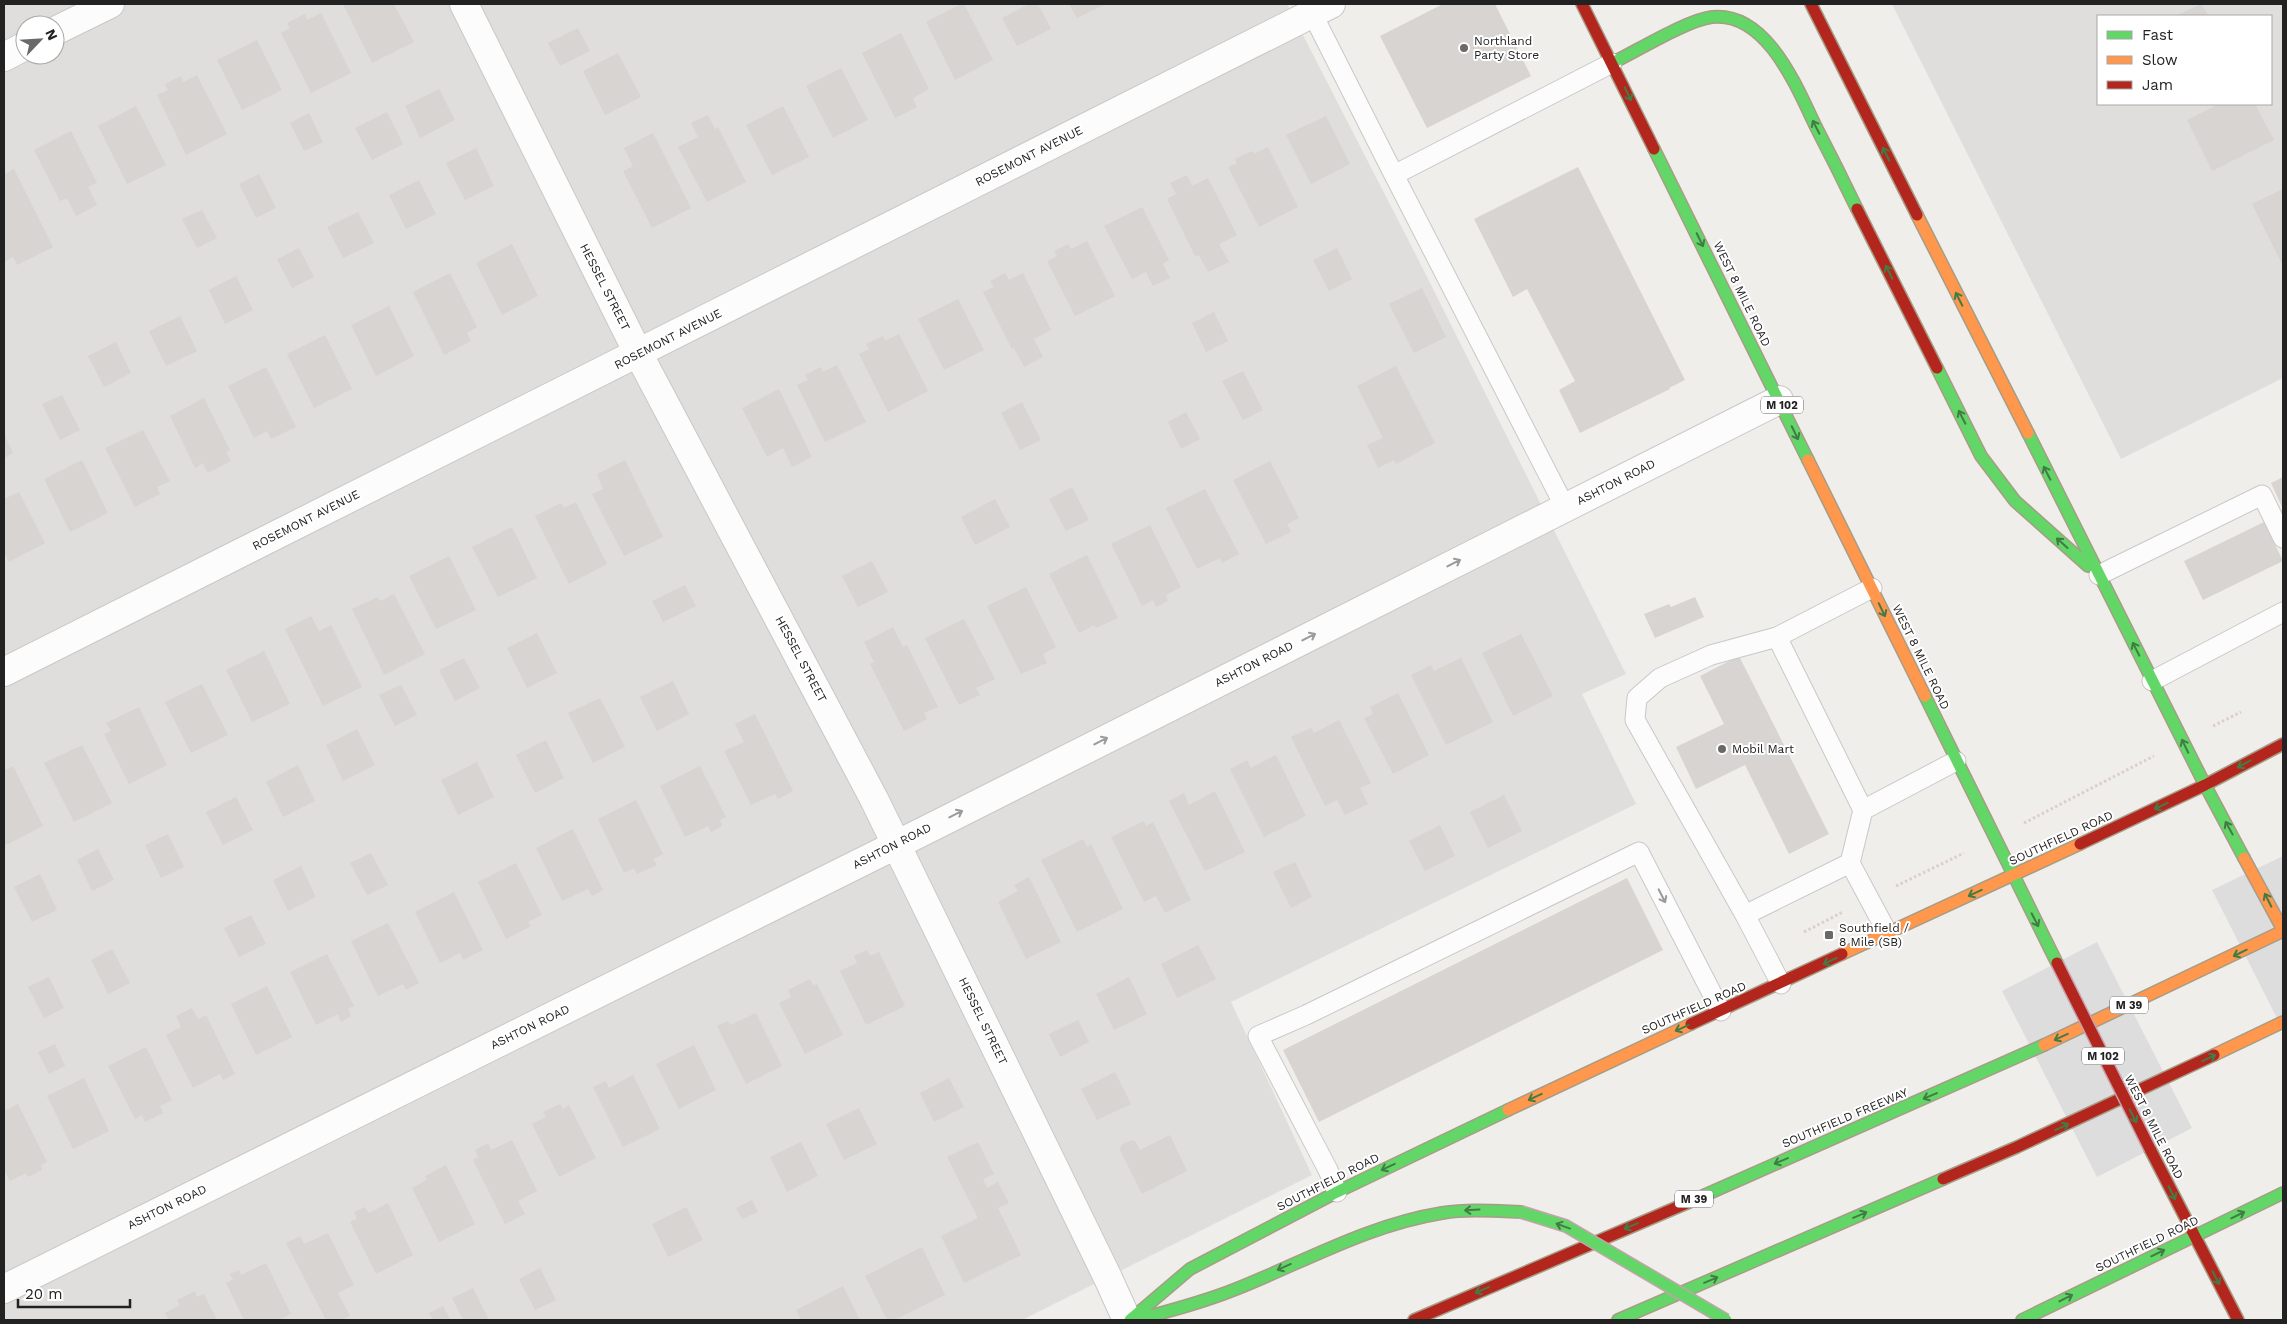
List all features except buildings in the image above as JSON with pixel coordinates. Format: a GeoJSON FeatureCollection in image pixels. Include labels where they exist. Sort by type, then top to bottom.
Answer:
{"type":"FeatureCollection","features":[{"type":"Feature","properties":{"kind":"main road","name":"WEST 8 MILE ROAD"},"geometry":{"type":"LineString","coordinates":[[1582,4],[2013,876],[2238,1320]]}},
{"type":"Feature","properties":{"kind":"main road"},"geometry":{"type":"LineString","coordinates":[[1811,4],[2182,740],[2283,930]]}},
{"type":"Feature","properties":{"kind":"main road"},"geometry":{"type":"LineString","coordinates":[[1612,63],[1698,20],[1711,16],[1730,17],[1757,31],[1784,65],[1982,456],[2015,501],[2098,575]]}},
{"type":"Feature","properties":{"kind":"main road","name":"SOUTHFIELD ROAD"},"geometry":{"type":"LineString","coordinates":[[1128,1320],[1190,1269],[1337,1192],[2013,876],[2205,785],[2283,744]]}},
{"type":"Feature","properties":{"kind":"main road","name":"SOUTHFIELD FREEWAY"},"geometry":{"type":"LineString","coordinates":[[1414,1320],[1974,1077],[2185,980],[2283,930]]}},
{"type":"Feature","properties":{"kind":"main road"},"geometry":{"type":"LineString","coordinates":[[1618,1320],[2017,1147],[2283,1022]]}},
{"type":"Feature","properties":{"kind":"main road","name":"SOUTHFIELD ROAD"},"geometry":{"type":"LineString","coordinates":[[2022,1320],[2283,1193]]}},
{"type":"Feature","properties":{"kind":"main road"},"geometry":{"type":"LineString","coordinates":[[1135,1320],[1197,1303],[1236,1289],[1375,1228],[1412,1218],[1459,1210],[1489,1209],[1521,1212],[1566,1226],[1726,1320]]}},
{"type":"Feature","properties":{"kind":"street"},"geometry":{"type":"LineString","coordinates":[[65,26],[110,4]]}},
{"type":"Feature","properties":{"kind":"street","name":"HESSEL STREET"},"geometry":{"type":"LineString","coordinates":[[464,4],[638,354],[897,844],[1128,1320]]}},
{"type":"Feature","properties":{"kind":"street","name":"ROSEMONT AVENUE"},"geometry":{"type":"LineString","coordinates":[[4,672],[1321,9]]}},
{"type":"Feature","properties":{"kind":"street","name":"ASHTON ROAD"},"geometry":{"type":"LineString","coordinates":[[4,1289],[897,844],[1779,400]]}},
{"type":"Feature","properties":{"kind":"lane"},"geometry":{"type":"LineString","coordinates":[[1321,9],[1394,175],[1565,507]]}},
{"type":"Feature","properties":{"kind":"lane"},"geometry":{"type":"LineString","coordinates":[[1394,175],[1612,63]]}},
{"type":"Feature","properties":{"kind":"lane"},"geometry":{"type":"LineString","coordinates":[[2098,575],[2262,495],[2283,538]]}},
{"type":"Feature","properties":{"kind":"lane"},"geometry":{"type":"LineString","coordinates":[[1781,984],[1745,915],[1635,720],[1637,698],[1660,678],[1711,655],[1777,637],[1872,588]]}},
{"type":"Feature","properties":{"kind":"lane"},"geometry":{"type":"LineString","coordinates":[[2152,681],[2283,612]]}},
{"type":"Feature","properties":{"kind":"lane"},"geometry":{"type":"LineString","coordinates":[[1777,637],[1864,810],[1850,863],[1888,934]]}},
{"type":"Feature","properties":{"kind":"lane"},"geometry":{"type":"LineString","coordinates":[[1864,810],[1956,761]]}},
{"type":"Feature","properties":{"kind":"lane"},"geometry":{"type":"LineString","coordinates":[[1337,1192],[1328,1170],[1258,1036],[1306,1015],[1639,852],[1721,1011]]}},
{"type":"Feature","properties":{"kind":"lane"},"geometry":{"type":"LineString","coordinates":[[1745,915],[1850,863]]}},
{"type":"Feature","properties":{"kind":"path"},"geometry":{"type":"LineString","coordinates":[[2030,820],[2135,767],[2182,740],[2241,712]]}},
{"type":"Feature","properties":{"kind":"path"},"geometry":{"type":"LineString","coordinates":[[1889,889],[1948,861]]}},
{"type":"Feature","properties":{"kind":"path"},"geometry":{"type":"LineString","coordinates":[[1799,934],[1838,914]]}},
{"type":"Feature","properties":{"kind":"shaded area"},"geometry":{"type":"Polygon","coordinates":[[[4,4],[1287,4],[1417,257],[1626,674],[1582,694],[1636,804],[1231,1002],[1312,1175],[1022,1320],[4,1320],[4,4]]]}},
{"type":"Feature","properties":{"kind":"shaded area"},"geometry":{"type":"Polygon","coordinates":[[[1892,4],[2283,4],[2283,378],[2121,459],[1892,4]]]}},
{"type":"Feature","properties":{"kind":"pier"},"geometry":{"type":"Polygon","coordinates":[[[2283,856],[2283,1030],[2212,890],[2283,856]]]}},
{"type":"Feature","properties":{"kind":"pier"},"geometry":{"type":"Polygon","coordinates":[[[2097,942],[2192,1128],[2097,1177],[2002,991],[2097,942]]]}},
{"type":"Feature","properties":{"kind":"traffic: fast"},"geometry":{"type":"LineString","coordinates":[[1612,63],[1676,30],[1702,19],[1712,17],[1731,18],[1749,26],[1764,39],[1789,73],[1857,209]]}},
{"type":"Feature","properties":{"kind":"traffic: fast"},"geometry":{"type":"LineString","coordinates":[[1654,149],[1808,460]]}},
{"type":"Feature","properties":{"kind":"traffic: fast"},"geometry":{"type":"LineString","coordinates":[[1937,368],[1981,456],[2015,501],[2088,566]]}},
{"type":"Feature","properties":{"kind":"traffic: fast"},"geometry":{"type":"LineString","coordinates":[[2028,433],[2205,785],[2244,858]]}},
{"type":"Feature","properties":{"kind":"traffic: fast"},"geometry":{"type":"LineString","coordinates":[[1925,696],[2057,963]]}},
{"type":"Feature","properties":{"kind":"traffic: fast"},"geometry":{"type":"LineString","coordinates":[[1687,1203],[2044,1045]]}},
{"type":"Feature","properties":{"kind":"traffic: fast"},"geometry":{"type":"LineString","coordinates":[[1130,1320],[1190,1269],[1337,1192],[1508,1110]]}},
{"type":"Feature","properties":{"kind":"traffic: fast"},"geometry":{"type":"LineString","coordinates":[[1618,1320],[1943,1179]]}},
{"type":"Feature","properties":{"kind":"traffic: fast"},"geometry":{"type":"LineString","coordinates":[[2022,1320],[2283,1193]]}},
{"type":"Feature","properties":{"kind":"traffic: fast"},"geometry":{"type":"LineString","coordinates":[[1135,1320],[1224,1294],[1337,1245],[1388,1226],[1442,1213],[1462,1211],[1521,1212]]}},
{"type":"Feature","properties":{"kind":"traffic: fast"},"geometry":{"type":"LineString","coordinates":[[1521,1212],[1566,1226],[1726,1320]]}},
{"type":"Feature","properties":{"kind":"traffic: slow"},"geometry":{"type":"LineString","coordinates":[[1917,215],[2028,433]]}},
{"type":"Feature","properties":{"kind":"traffic: slow"},"geometry":{"type":"LineString","coordinates":[[1808,460],[1925,696]]}},
{"type":"Feature","properties":{"kind":"traffic: slow"},"geometry":{"type":"LineString","coordinates":[[1842,954],[2080,844]]}},
{"type":"Feature","properties":{"kind":"traffic: slow"},"geometry":{"type":"LineString","coordinates":[[2244,858],[2283,930]]}},
{"type":"Feature","properties":{"kind":"traffic: slow"},"geometry":{"type":"LineString","coordinates":[[2044,1045],[2283,931]]}},
{"type":"Feature","properties":{"kind":"traffic: slow"},"geometry":{"type":"LineString","coordinates":[[2214,1055],[2283,1022]]}},
{"type":"Feature","properties":{"kind":"traffic: slow"},"geometry":{"type":"LineString","coordinates":[[1508,1110],[1691,1024]]}},
{"type":"Feature","properties":{"kind":"traffic: jam"},"geometry":{"type":"LineString","coordinates":[[1582,4],[1654,149]]}},
{"type":"Feature","properties":{"kind":"traffic: jam"},"geometry":{"type":"LineString","coordinates":[[1811,4],[1917,215]]}},
{"type":"Feature","properties":{"kind":"traffic: jam"},"geometry":{"type":"LineString","coordinates":[[1857,209],[1937,368]]}},
{"type":"Feature","properties":{"kind":"traffic: jam"},"geometry":{"type":"LineString","coordinates":[[2080,844],[2205,785],[2283,744]]}},
{"type":"Feature","properties":{"kind":"traffic: jam"},"geometry":{"type":"LineString","coordinates":[[1691,1024],[1842,954]]}},
{"type":"Feature","properties":{"kind":"traffic: jam"},"geometry":{"type":"LineString","coordinates":[[2057,963],[2150,1149]]}},
{"type":"Feature","properties":{"kind":"traffic: jam"},"geometry":{"type":"LineString","coordinates":[[1943,1179],[2017,1147],[2214,1055]]}},
{"type":"Feature","properties":{"kind":"traffic: jam"},"geometry":{"type":"LineString","coordinates":[[2150,1149],[2238,1320]]}},
{"type":"Feature","properties":{"kind":"traffic: jam"},"geometry":{"type":"LineString","coordinates":[[1414,1320],[1687,1203]]}},
{"type":"Feature","properties":{"kind":"place","name":"Northland Party Store"},"geometry":{"type":"Point","coordinates":[1464,48]}},
{"type":"Feature","properties":{"kind":"place","name":"Mobil Mart"},"geometry":{"type":"Point","coordinates":[1722,749]}},
{"type":"Feature","properties":{"kind":"place","name":"Southfield / 8 Mile (SB)"},"geometry":{"type":"Point","coordinates":[1829,935]}}]}
